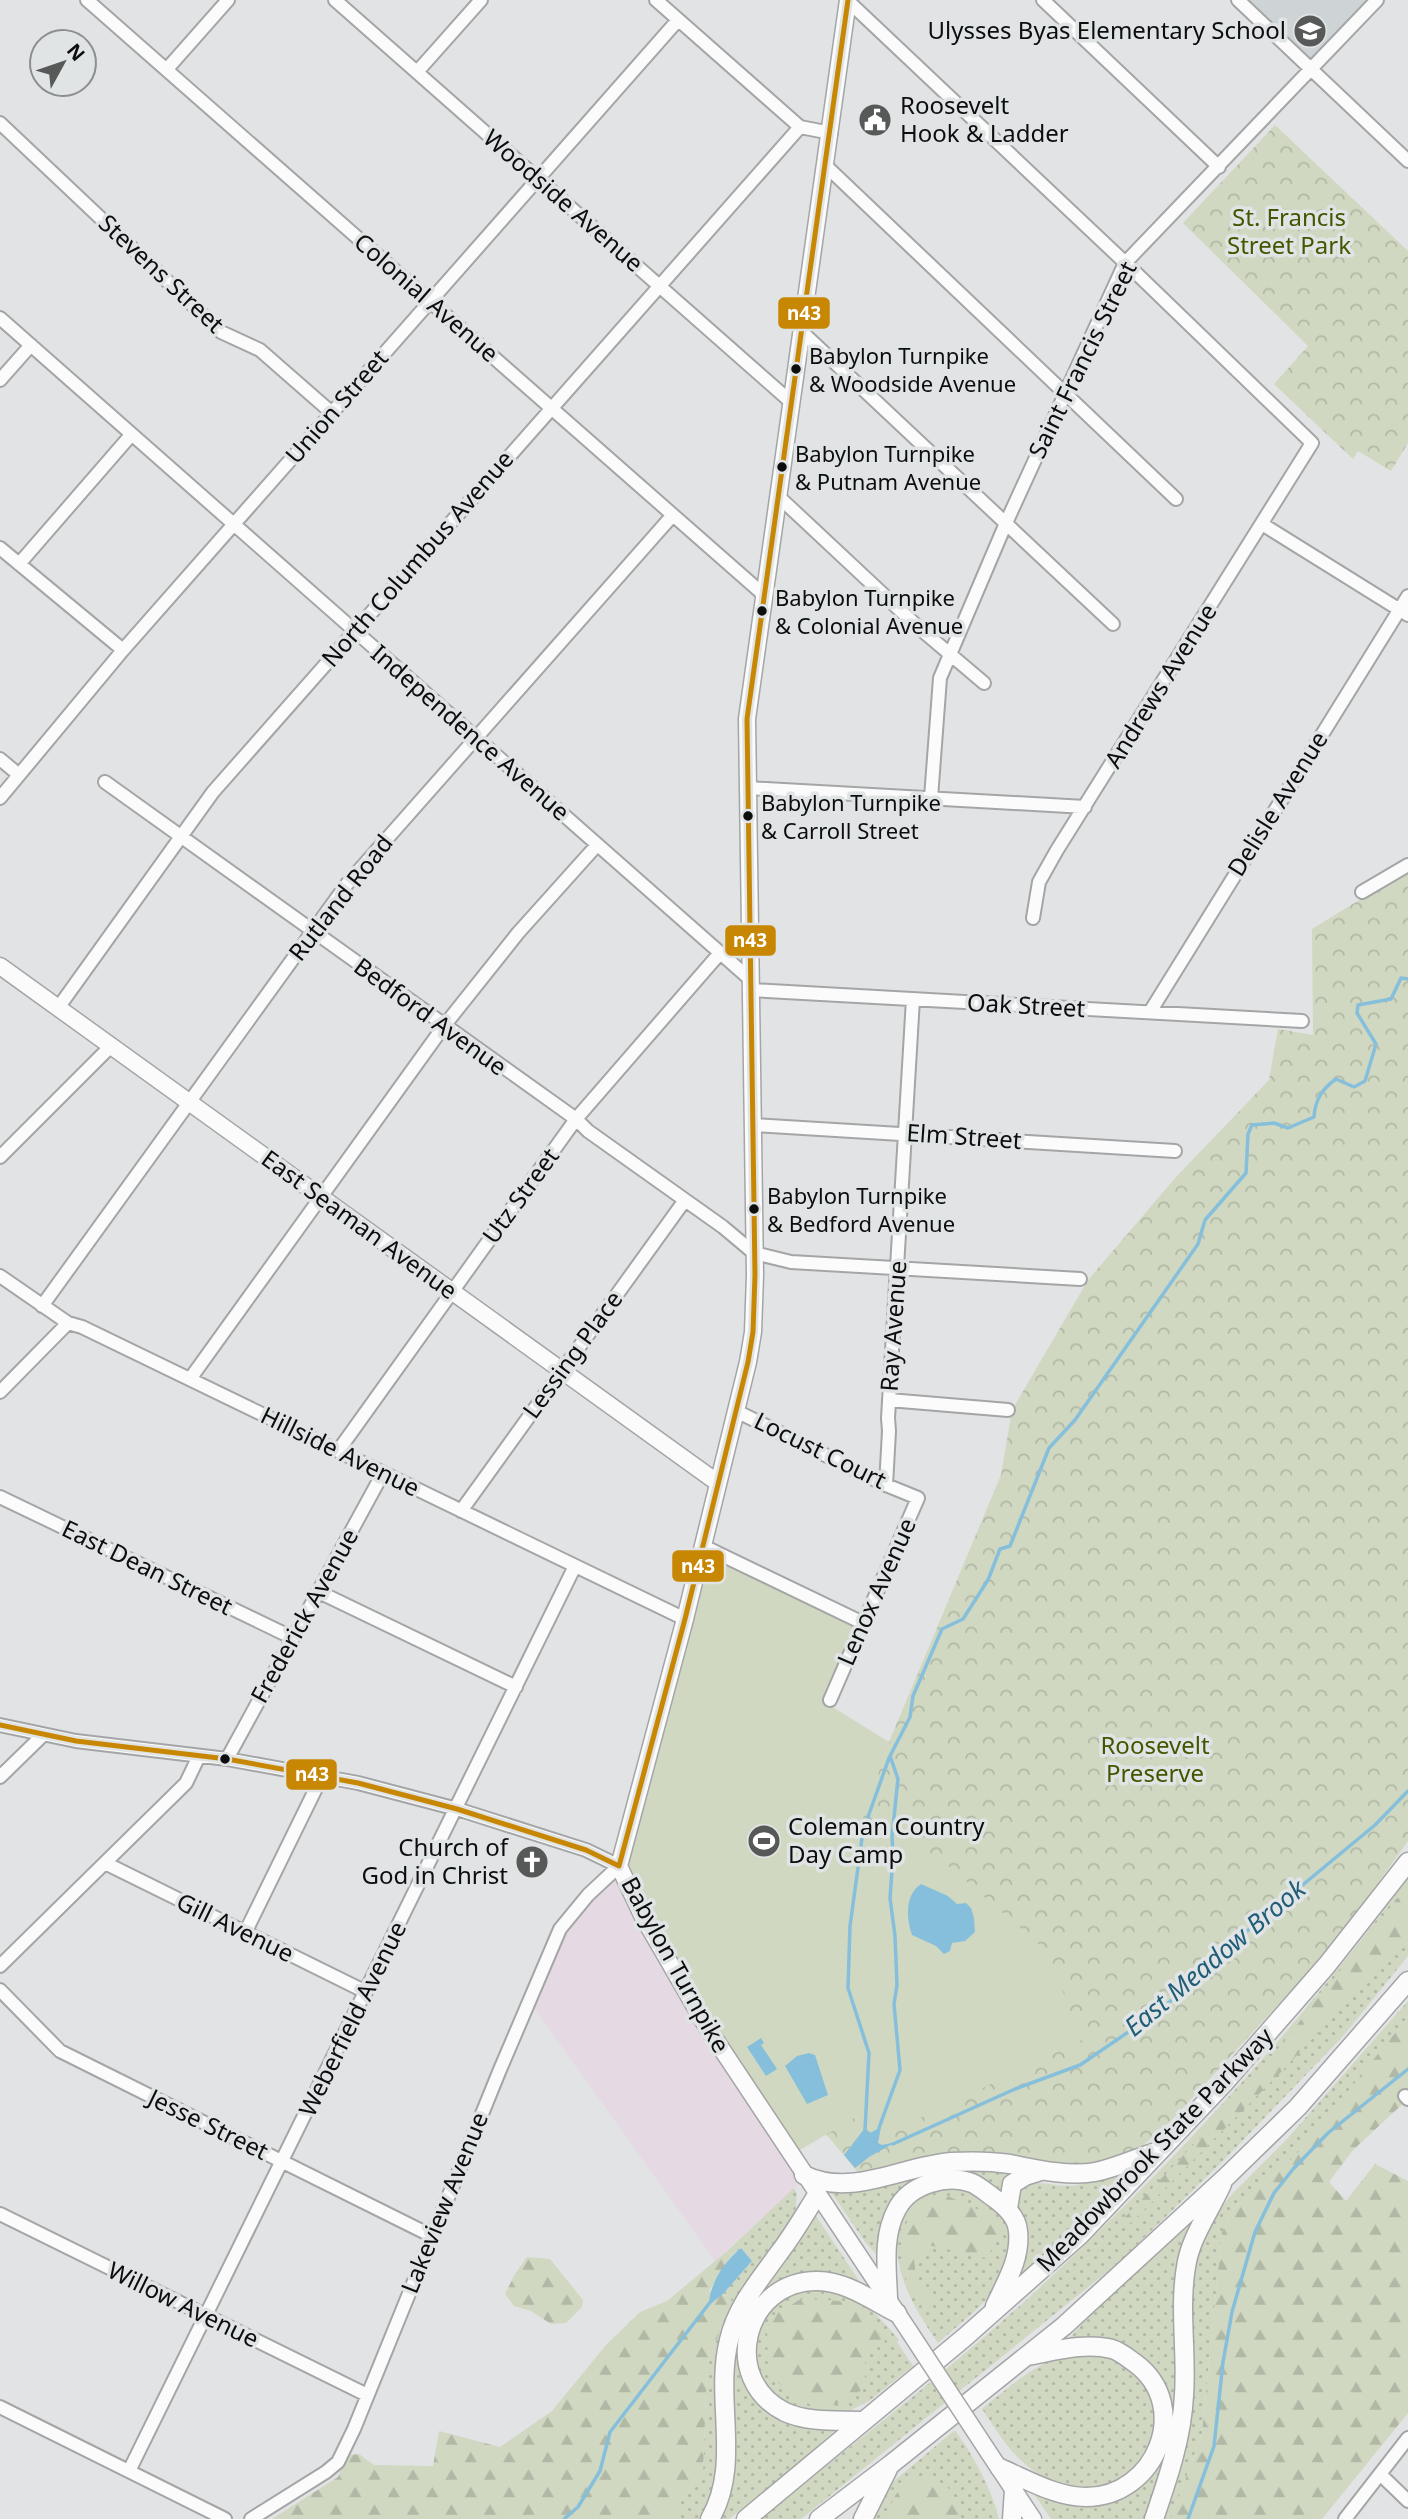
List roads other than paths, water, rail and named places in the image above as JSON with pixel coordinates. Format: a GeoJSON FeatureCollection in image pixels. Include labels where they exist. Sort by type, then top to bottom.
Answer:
{"type":"FeatureCollection","features":[{"type":"Feature","properties":{"kind":"highway","name":"Meadowbrook State Parkway"},"geometry":{"type":"LineString","coordinates":[[746,2519],[992,2313],[1080,2235],[1224,2083],[1327,1965],[1408,1862]]}},
{"type":"Feature","properties":{"kind":"highway"},"geometry":{"type":"LineString","coordinates":[[819,2519],[891,2465],[1064,2326],[1224,2179],[1298,2106],[1408,1981]]}},
{"type":"Feature","properties":{"kind":"highway"},"geometry":{"type":"LineString","coordinates":[[804,2175],[824,2182],[853,2183],[946,2163],[974,2161],[1041,2171],[1093,2173],[1159,2151]]}},
{"type":"Feature","properties":{"kind":"highway"},"geometry":{"type":"LineString","coordinates":[[1008,2208],[1012,2184],[1041,2171]]}},
{"type":"Feature","properties":{"kind":"highway"},"geometry":{"type":"LineString","coordinates":[[1154,2519],[1181,2427],[1185,2393],[1186,2266],[1194,2241],[1224,2179]]}},
{"type":"Feature","properties":{"kind":"highway"},"geometry":{"type":"LineString","coordinates":[[864,2421],[810,2420],[772,2404],[758,2388],[751,2374],[747,2355],[748,2335],[760,2308],[775,2293],[799,2282],[820,2281],[835,2283],[892,2305],[886,2255],[888,2232],[901,2202],[920,2188],[939,2180],[956,2180],[973,2184],[1008,2208],[1018,2229],[1016,2261],[992,2313]]}},
{"type":"Feature","properties":{"kind":"highway"},"geometry":{"type":"LineString","coordinates":[[710,2519],[724,2484],[727,2452],[724,2369],[733,2325],[751,2290],[781,2251],[817,2195]]}},
{"type":"Feature","properties":{"kind":"highway"},"geometry":{"type":"LineString","coordinates":[[1000,2468],[1059,2493],[1097,2496],[1115,2492],[1136,2480],[1148,2468],[1159,2450],[1163,2414],[1158,2390],[1143,2369],[1124,2354],[1113,2349],[1089,2346],[1027,2356]]}},
{"type":"Feature","properties":{"kind":"highway"},"geometry":{"type":"LineString","coordinates":[[863,2519],[891,2465]]}},
{"type":"Feature","properties":{"kind":"highway"},"geometry":{"type":"LineString","coordinates":[[1012,2519],[1014,2490]]}},
{"type":"Feature","properties":{"kind":"main road","name":"Babylon Turnpike"},"geometry":{"type":"LineString","coordinates":[[848,0],[747,719],[753,1332],[685,1619],[619,1866],[642,1915],[698,2013],[1033,2519]]}},
{"type":"Feature","properties":{"kind":"main road","name":"East Seaman Avenue"},"geometry":{"type":"LineString","coordinates":[[0,966],[718,1483]]}},
{"type":"Feature","properties":{"kind":"street","name":"Colonial Avenue"},"geometry":{"type":"LineString","coordinates":[[87,0],[764,596]]}},
{"type":"Feature","properties":{"kind":"street"},"geometry":{"type":"LineString","coordinates":[[167,69],[228,0]]}},
{"type":"Feature","properties":{"kind":"street","name":"Woodside Avenue"},"geometry":{"type":"LineString","coordinates":[[335,0],[792,402]]}},
{"type":"Feature","properties":{"kind":"street"},"geometry":{"type":"LineString","coordinates":[[417,72],[481,0]]}},
{"type":"Feature","properties":{"kind":"street"},"geometry":{"type":"LineString","coordinates":[[656,0],[800,127],[831,133]]}},
{"type":"Feature","properties":{"kind":"street"},"geometry":{"type":"LineString","coordinates":[[848,0],[1125,263]]}},
{"type":"Feature","properties":{"kind":"street"},"geometry":{"type":"LineString","coordinates":[[1042,0],[1219,167]]}},
{"type":"Feature","properties":{"kind":"street"},"geometry":{"type":"LineString","coordinates":[[1238,0],[1408,161]]}},
{"type":"Feature","properties":{"kind":"street","name":"Saint Francis Street"},"geometry":{"type":"LineString","coordinates":[[932,798],[940,678],[1006,523],[1125,263],[1377,0]]}},
{"type":"Feature","properties":{"kind":"street","name":"Union Street"},"geometry":{"type":"LineString","coordinates":[[0,798],[123,650],[678,20]]}},
{"type":"Feature","properties":{"kind":"street","name":"Stevens Street"},"geometry":{"type":"LineString","coordinates":[[0,123],[221,332],[260,350],[332,413]]}},
{"type":"Feature","properties":{"kind":"street","name":"North Columbus Avenue"},"geometry":{"type":"LineString","coordinates":[[58,1007],[213,792],[800,127]]}},
{"type":"Feature","properties":{"kind":"street"},"geometry":{"type":"LineString","coordinates":[[825,165],[1176,499]]}},
{"type":"Feature","properties":{"kind":"street","name":"Andrews Avenue"},"geometry":{"type":"LineString","coordinates":[[1033,918],[1039,882],[1312,443],[1125,263]]}},
{"type":"Feature","properties":{"kind":"street","name":"Independence Avenue"},"geometry":{"type":"LineString","coordinates":[[0,318],[720,953],[751,985]]}},
{"type":"Feature","properties":{"kind":"street"},"geometry":{"type":"LineString","coordinates":[[801,331],[1113,624]]}},
{"type":"Feature","properties":{"kind":"street"},"geometry":{"type":"LineString","coordinates":[[0,380],[31,345]]}},
{"type":"Feature","properties":{"kind":"street"},"geometry":{"type":"LineString","coordinates":[[19,564],[131,435]]}},
{"type":"Feature","properties":{"kind":"street"},"geometry":{"type":"LineString","coordinates":[[779,498],[984,683]]}},
{"type":"Feature","properties":{"kind":"street","name":"Rutland Road"},"geometry":{"type":"LineString","coordinates":[[43,1307],[347,884],[672,516]]}},
{"type":"Feature","properties":{"kind":"street"},"geometry":{"type":"LineString","coordinates":[[1262,524],[1404,612]]}},
{"type":"Feature","properties":{"kind":"street"},"geometry":{"type":"LineString","coordinates":[[0,548],[123,650]]}},
{"type":"Feature","properties":{"kind":"street","name":"Delisle Avenue"},"geometry":{"type":"LineString","coordinates":[[1150,1012],[1404,612],[1408,596]]}},
{"type":"Feature","properties":{"kind":"street"},"geometry":{"type":"LineString","coordinates":[[0,759],[19,775]]}},
{"type":"Feature","properties":{"kind":"street","name":"Bedford Avenue"},"geometry":{"type":"LineString","coordinates":[[104,782],[576,1119],[588,1132],[685,1200],[754,1253]]}},
{"type":"Feature","properties":{"kind":"street"},"geometry":{"type":"LineString","coordinates":[[748,788],[1085,807]]}},
{"type":"Feature","properties":{"kind":"street"},"geometry":{"type":"LineString","coordinates":[[190,1379],[444,1027],[518,933],[597,845]]}},
{"type":"Feature","properties":{"kind":"street"},"geometry":{"type":"LineString","coordinates":[[1362,892],[1408,865]]}},
{"type":"Feature","properties":{"kind":"street","name":"Utz Street"},"geometry":{"type":"LineString","coordinates":[[338,1451],[576,1119],[720,953]]}},
{"type":"Feature","properties":{"kind":"street","name":"Oak Street"},"geometry":{"type":"LineString","coordinates":[[751,985],[914,999],[1302,1021]]}},
{"type":"Feature","properties":{"kind":"street","name":"Ray Avenue"},"geometry":{"type":"LineString","coordinates":[[886,1485],[914,999]]}},
{"type":"Feature","properties":{"kind":"street"},"geometry":{"type":"LineString","coordinates":[[0,1157],[111,1046]]}},
{"type":"Feature","properties":{"kind":"street","name":"Elm Street"},"geometry":{"type":"LineString","coordinates":[[753,1125],[1175,1151]]}},
{"type":"Feature","properties":{"kind":"street","name":"Lessing Place"},"geometry":{"type":"LineString","coordinates":[[461,1510],[685,1200]]}},
{"type":"Feature","properties":{"kind":"street"},"geometry":{"type":"LineString","coordinates":[[754,1253],[791,1262],[1080,1279]]}},
{"type":"Feature","properties":{"kind":"street","name":"Hillside Avenue"},"geometry":{"type":"LineString","coordinates":[[0,1276],[68,1323],[82,1326],[685,1619]]}},
{"type":"Feature","properties":{"kind":"street"},"geometry":{"type":"LineString","coordinates":[[0,1392],[68,1323]]}},
{"type":"Feature","properties":{"kind":"street"},"geometry":{"type":"LineString","coordinates":[[889,1401],[1008,1410]]}},
{"type":"Feature","properties":{"kind":"street","name":"Locust Court"},"geometry":{"type":"LineString","coordinates":[[736,1411],[886,1485],[904,1491]]}},
{"type":"Feature","properties":{"kind":"street","name":"Frederick Avenue"},"geometry":{"type":"LineString","coordinates":[[227,1759],[383,1473]]}},
{"type":"Feature","properties":{"kind":"street","name":"Lenox Avenue"},"geometry":{"type":"LineString","coordinates":[[830,1700],[918,1498],[904,1491]]}},
{"type":"Feature","properties":{"kind":"street","name":"East Dean Street"},"geometry":{"type":"LineString","coordinates":[[0,1497],[293,1638]]}},
{"type":"Feature","properties":{"kind":"street"},"geometry":{"type":"LineString","coordinates":[[703,1546],[863,1623]]}},
{"type":"Feature","properties":{"kind":"street","name":"Weberfield Avenue"},"geometry":{"type":"LineString","coordinates":[[129,2471],[575,1566]]}},
{"type":"Feature","properties":{"kind":"street"},"geometry":{"type":"LineString","coordinates":[[319,1592],[516,1687]]}},
{"type":"Feature","properties":{"kind":"street"},"geometry":{"type":"LineString","coordinates":[[0,1725],[76,1741],[227,1759],[405,1794],[586,1850],[619,1866]]}},
{"type":"Feature","properties":{"kind":"street"},"geometry":{"type":"LineString","coordinates":[[0,1777],[43,1735]]}},
{"type":"Feature","properties":{"kind":"street"},"geometry":{"type":"LineString","coordinates":[[0,1966],[186,1783],[200,1756]]}},
{"type":"Feature","properties":{"kind":"street"},"geometry":{"type":"LineString","coordinates":[[245,1933],[322,1776]]}},
{"type":"Feature","properties":{"kind":"street","name":"Gill Avenue"},"geometry":{"type":"LineString","coordinates":[[105,1863],[366,1992]]}},
{"type":"Feature","properties":{"kind":"street","name":"Lakeview Avenue"},"geometry":{"type":"LineString","coordinates":[[251,2519],[338,2462],[560,1928],[588,1895],[619,1866]]}},
{"type":"Feature","properties":{"kind":"street","name":"Jesse Street"},"geometry":{"type":"LineString","coordinates":[[0,1990],[60,2051],[432,2236]]}},
{"type":"Feature","properties":{"kind":"street","name":"Willow Avenue"},"geometry":{"type":"LineString","coordinates":[[0,2214],[367,2395]]}},
{"type":"Feature","properties":{"kind":"street"},"geometry":{"type":"LineString","coordinates":[[0,2407],[225,2519]]}},
{"type":"Feature","properties":{"kind":"street"},"geometry":{"type":"LineString","coordinates":[[1345,2519],[1408,2438]]}},
{"type":"Feature","properties":{"kind":"street"},"geometry":{"type":"LineString","coordinates":[[1380,2474],[1408,2501]]}},
{"type":"Feature","properties":{"kind":"water"},"geometry":{"type":"Polygon","coordinates":[[[921,1884],[948,1896],[957,1904],[966,1903],[971,1908],[975,1932],[965,1941],[952,1943],[950,1951],[944,1954],[936,1946],[912,1935],[908,1907],[912,1894],[921,1884]]]}},
{"type":"Feature","properties":{"kind":"water"},"geometry":{"type":"Polygon","coordinates":[[[761,2038],[764,2043],[761,2045],[777,2069],[766,2076],[747,2047],[761,2038]]]}},
{"type":"Feature","properties":{"kind":"water"},"geometry":{"type":"Polygon","coordinates":[[[809,2053],[815,2055],[828,2095],[807,2104],[785,2066],[797,2056],[809,2053]]]}},
{"type":"Feature","properties":{"kind":"water"},"geometry":{"type":"Polygon","coordinates":[[[881,2127],[878,2143],[882,2145],[896,2142],[855,2168],[844,2155],[865,2128],[870,2133],[881,2127]]]}},
{"type":"Feature","properties":{"kind":"water"},"geometry":{"type":"Polygon","coordinates":[[[741,2248],[752,2261],[723,2294],[709,2305],[719,2274],[741,2248]]]}},
{"type":"Feature","properties":{"kind":"waterway"},"geometry":{"type":"LineString","coordinates":[[879,2128],[900,2070],[894,2004],[897,1985],[895,1936],[890,1898],[892,1836],[898,1779],[890,1756],[910,1717],[913,1696],[942,1629],[963,1619],[988,1580],[1000,1549],[1010,1546],[1049,1448],[1075,1420],[1198,1244],[1205,1220],[1246,1173],[1248,1134],[1252,1125],[1274,1123],[1288,1128],[1314,1117],[1320,1095],[1336,1079],[1354,1087],[1365,1081],[1376,1044],[1357,1013],[1358,1005],[1391,999],[1401,978],[1408,979]]}},
{"type":"Feature","properties":{"kind":"waterway"},"geometry":{"type":"LineString","coordinates":[[865,2130],[869,2053],[848,1988],[850,1926],[863,1831],[889,1758]]}},
{"type":"Feature","properties":{"kind":"waterway","name":"East Meadow Brook"},"geometry":{"type":"LineString","coordinates":[[893,2144],[1015,2089],[1080,2065],[1162,2009],[1229,1946],[1375,1825],[1408,1791]]}},
{"type":"Feature","properties":{"kind":"waterway"},"geometry":{"type":"LineString","coordinates":[[1188,2519],[1214,2446],[1223,2362],[1232,2312],[1255,2232],[1274,2193],[1328,2133],[1408,2069]]}},
{"type":"Feature","properties":{"kind":"waterway","name":"East Meadow Brook"},"geometry":{"type":"LineString","coordinates":[[564,2519],[578,2507],[600,2471],[610,2432],[711,2301]]}},
{"type":"Feature","properties":{"kind":"place","name":"Ulysses Byas Elementary School"},"geometry":{"type":"Point","coordinates":[1310,31]}},
{"type":"Feature","properties":{"kind":"place","name":"Roosevelt Hook & Ladder"},"geometry":{"type":"Point","coordinates":[875,120]}},
{"type":"Feature","properties":{"kind":"place","name":"Babylon Turnpike & Woodside Avenue"},"geometry":{"type":"Point","coordinates":[796,369]}},
{"type":"Feature","properties":{"kind":"place","name":"Babylon Turnpike & Putnam Avenue"},"geometry":{"type":"Point","coordinates":[782,467]}},
{"type":"Feature","properties":{"kind":"place","name":"Babylon Turnpike & Colonial Avenue"},"geometry":{"type":"Point","coordinates":[762,611]}},
{"type":"Feature","properties":{"kind":"place","name":"Babylon Turnpike & Carroll Street"},"geometry":{"type":"Point","coordinates":[748,816]}},
{"type":"Feature","properties":{"kind":"place","name":"Babylon Turnpike & Bedford Avenue"},"geometry":{"type":"Point","coordinates":[754,1209]}},
{"type":"Feature","properties":{"kind":"place","name":"Coleman Country Day Camp"},"geometry":{"type":"Point","coordinates":[764,1841]}},
{"type":"Feature","properties":{"kind":"place","name":"Church of God in Christ"},"geometry":{"type":"Point","coordinates":[532,1862]}},
{"type":"Feature","properties":{"kind":"park label","name":"St. Francis Street Park"},"geometry":{"type":"Point","coordinates":[1289,232]}},
{"type":"Feature","properties":{"kind":"park label","name":"Roosevelt Preserve"},"geometry":{"type":"Point","coordinates":[1155,1760]}}]}
